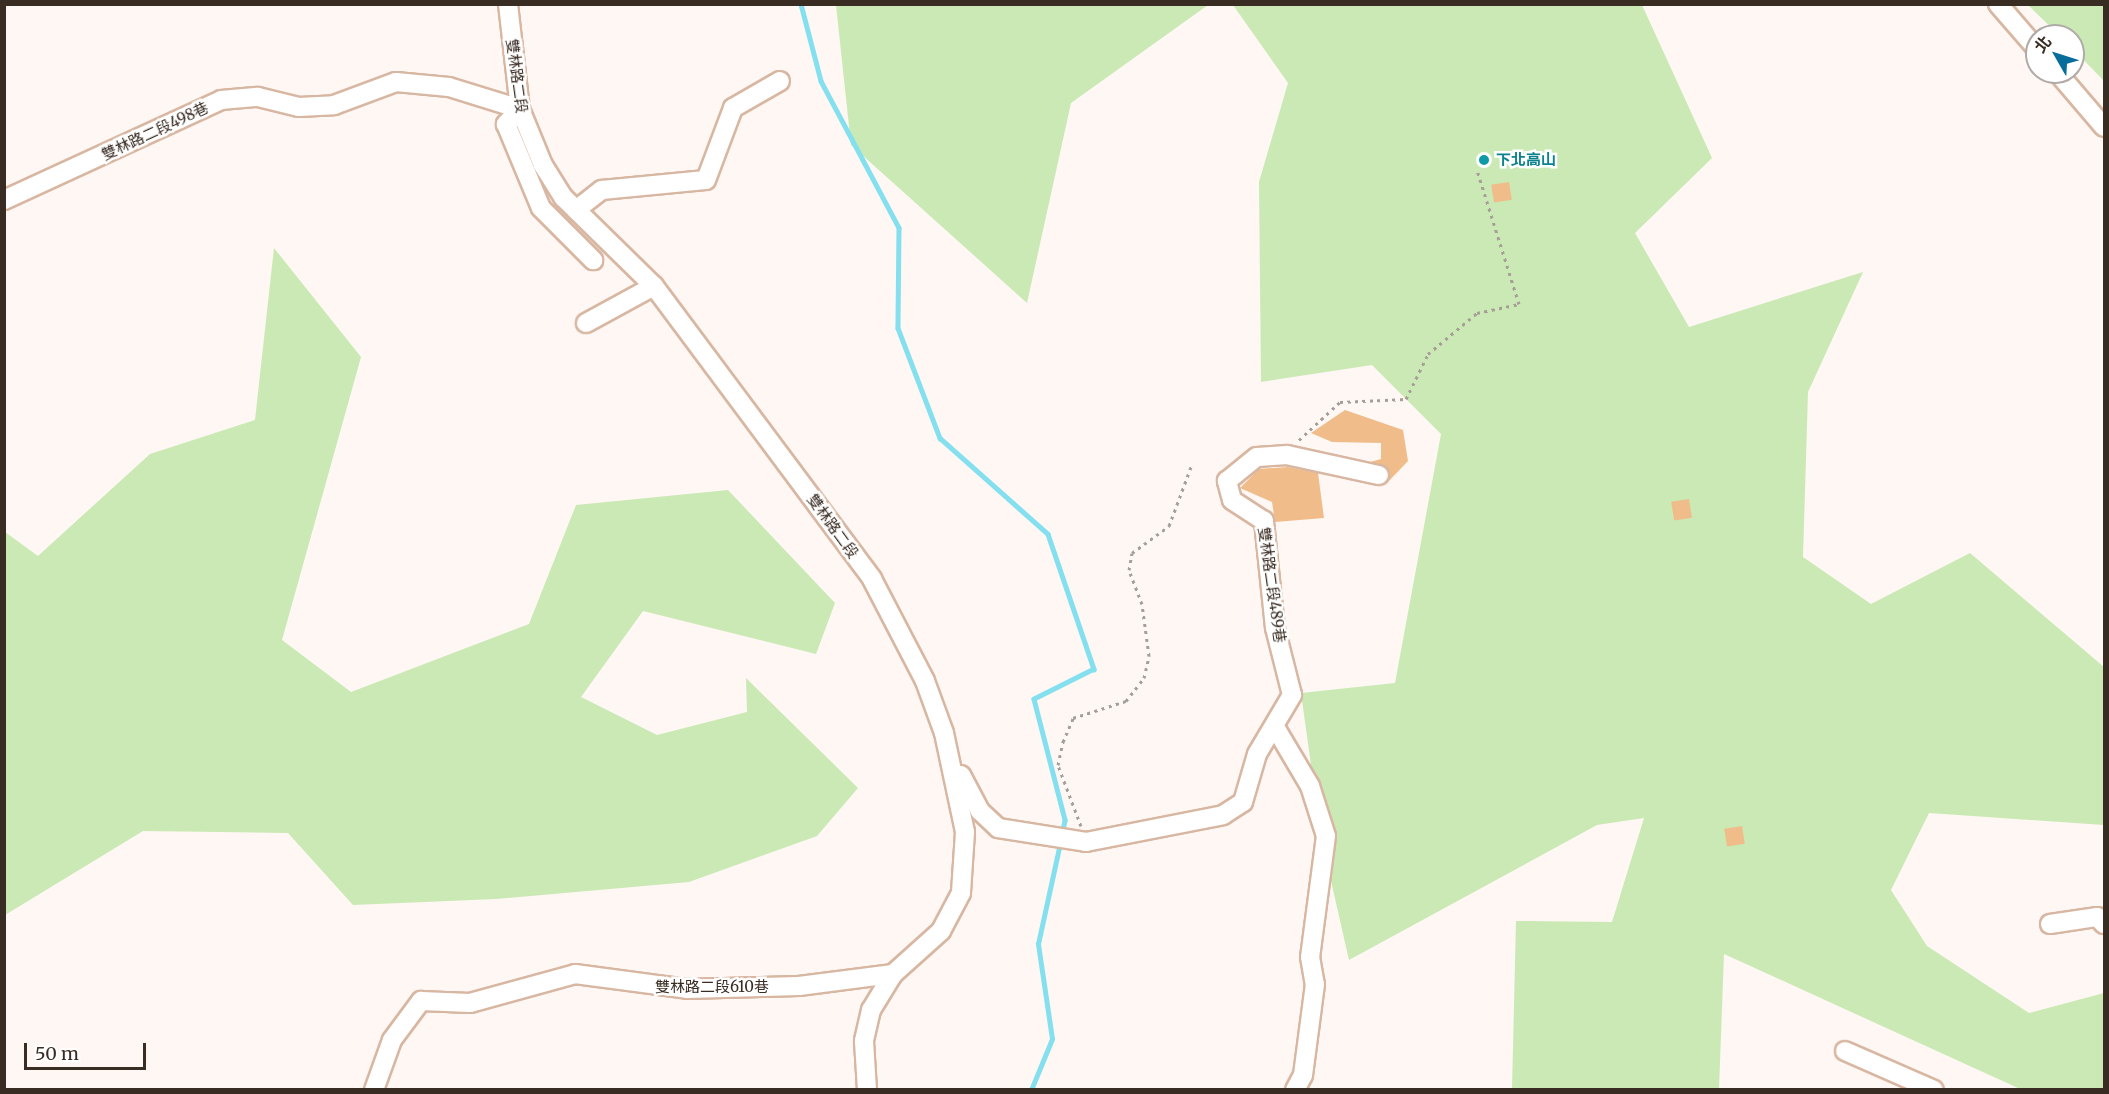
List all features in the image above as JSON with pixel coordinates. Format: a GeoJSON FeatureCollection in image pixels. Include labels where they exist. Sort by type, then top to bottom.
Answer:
{"type":"FeatureCollection","features":[{"type":"Feature","properties":{"kind":"street","name":"雙林路二段"},"geometry":{"type":"LineString","coordinates":[[508,4],[520,109],[543,165],[576,210],[654,286],[872,579],[925,681],[953,761],[965,832],[961,893],[940,932],[893,974],[866,1025],[867,1089]]}},
{"type":"Feature","properties":{"kind":"street"},"geometry":{"type":"LineString","coordinates":[[1998,4],[2025,35]]}},
{"type":"Feature","properties":{"kind":"street"},"geometry":{"type":"LineString","coordinates":[[576,210],[602,190],[706,180],[733,108],[780,81]]}},
{"type":"Feature","properties":{"kind":"street","name":"雙林路二段498巷"},"geometry":{"type":"LineString","coordinates":[[4,200],[221,100],[258,97],[299,107],[334,105],[396,82],[449,87],[520,109]]}},
{"type":"Feature","properties":{"kind":"street"},"geometry":{"type":"LineString","coordinates":[[2067,84],[2104,127]]}},
{"type":"Feature","properties":{"kind":"street"},"geometry":{"type":"LineString","coordinates":[[520,109],[506,124],[541,208],[593,260]]}},
{"type":"Feature","properties":{"kind":"street"},"geometry":{"type":"LineString","coordinates":[[586,323],[654,286]]}},
{"type":"Feature","properties":{"kind":"street","name":"雙林路二段489巷"},"geometry":{"type":"LineString","coordinates":[[1086,842],[1223,814],[1243,802],[1257,754],[1292,695],[1275,628],[1264,520],[1233,500],[1226,489],[1239,467],[1257,457],[1287,456],[1379,475]]}},
{"type":"Feature","properties":{"kind":"street"},"geometry":{"type":"LineString","coordinates":[[1275,727],[1310,786],[1326,836],[1310,957],[1316,984],[1303,1075],[1294,1089]]}},
{"type":"Feature","properties":{"kind":"street"},"geometry":{"type":"LineString","coordinates":[[953,761],[980,811],[998,828],[1086,842]]}},
{"type":"Feature","properties":{"kind":"street"},"geometry":{"type":"LineString","coordinates":[[2050,924],[2097,916],[2104,924]]}},
{"type":"Feature","properties":{"kind":"street","name":"雙林路二段610巷"},"geometry":{"type":"LineString","coordinates":[[374,1089],[392,1040],[421,1001],[470,1003],[575,974],[687,989],[799,986],[893,974]]}},
{"type":"Feature","properties":{"kind":"street"},"geometry":{"type":"LineString","coordinates":[[1845,1051],[1934,1089]]}},
{"type":"Feature","properties":{"kind":"path"},"geometry":{"type":"LineString","coordinates":[[1287,456],[1340,402],[1406,399],[1428,354],[1477,313],[1519,304],[1477,170]]}},
{"type":"Feature","properties":{"kind":"path"},"geometry":{"type":"LineString","coordinates":[[1086,842],[1058,765],[1062,742],[1073,718],[1126,701],[1144,678],[1149,656],[1142,604],[1129,570],[1132,553],[1169,526],[1192,464]]}},
{"type":"Feature","properties":{"kind":"green space"},"geometry":{"type":"Polygon","coordinates":[[[836,4],[1208,5],[1071,103],[1027,303],[851,145],[836,4]]]}},
{"type":"Feature","properties":{"kind":"green space"},"geometry":{"type":"Polygon","coordinates":[[[1233,5],[1642,5],[1712,158],[1635,233],[1689,327],[1863,272],[1808,392],[1803,557],[1871,604],[1970,553],[2104,667],[2104,825],[1929,813],[1891,890],[1927,946],[2029,1013],[2104,993],[2104,1089],[2018,1088],[1724,954],[1719,1089],[1512,1089],[1516,921],[1612,922],[1644,818],[1597,825],[1349,960],[1321,837],[1301,693],[1395,683],[1441,434],[1372,365],[1261,382],[1259,182],[1288,83],[1233,5]]]}},
{"type":"Feature","properties":{"kind":"green space"},"geometry":{"type":"Polygon","coordinates":[[[2028,5],[2104,5],[2104,81],[2085,61],[2085,24],[2048,24],[2028,5]]]}},
{"type":"Feature","properties":{"kind":"green space"},"geometry":{"type":"Polygon","coordinates":[[[274,248],[361,357],[282,640],[351,692],[529,624],[576,505],[728,490],[835,603],[816,654],[643,611],[581,697],[657,735],[747,712],[746,678],[858,788],[817,836],[689,882],[496,899],[353,905],[288,833],[143,831],[5,915],[5,532],[38,556],[150,454],[255,420],[274,248]]]}},
{"type":"Feature","properties":{"kind":"building"},"geometry":{"type":"Polygon","coordinates":[[[1509,182],[1512,200],[1494,203],[1491,185],[1509,182]]]}},
{"type":"Feature","properties":{"kind":"building"},"geometry":{"type":"Polygon","coordinates":[[[1345,410],[1403,430],[1408,461],[1387,483],[1387,467],[1370,462],[1381,459],[1381,443],[1332,442],[1311,433],[1345,410]]]}},
{"type":"Feature","properties":{"kind":"building"},"geometry":{"type":"Polygon","coordinates":[[[1288,467],[1318,473],[1324,518],[1275,522],[1272,502],[1240,488],[1259,469],[1288,467]]]}},
{"type":"Feature","properties":{"kind":"building"},"geometry":{"type":"Polygon","coordinates":[[[1689,499],[1692,518],[1674,521],[1671,502],[1689,499]]]}},
{"type":"Feature","properties":{"kind":"building"},"geometry":{"type":"Polygon","coordinates":[[[1742,826],[1745,844],[1727,847],[1724,829],[1742,826]]]}},
{"type":"Feature","properties":{"kind":"waterway"},"geometry":{"type":"LineString","coordinates":[[801,4],[821,81],[899,228],[898,328],[940,438],[1048,534],[1094,669],[1034,699],[1065,820],[1062,835]]}},
{"type":"Feature","properties":{"kind":"waterway"},"geometry":{"type":"LineString","coordinates":[[1031,1090],[1052,1039],[1038,944],[1060,843]]}},
{"type":"Feature","properties":{"kind":"place","name":"下北高山"},"geometry":{"type":"Point","coordinates":[1484,160]}}]}
